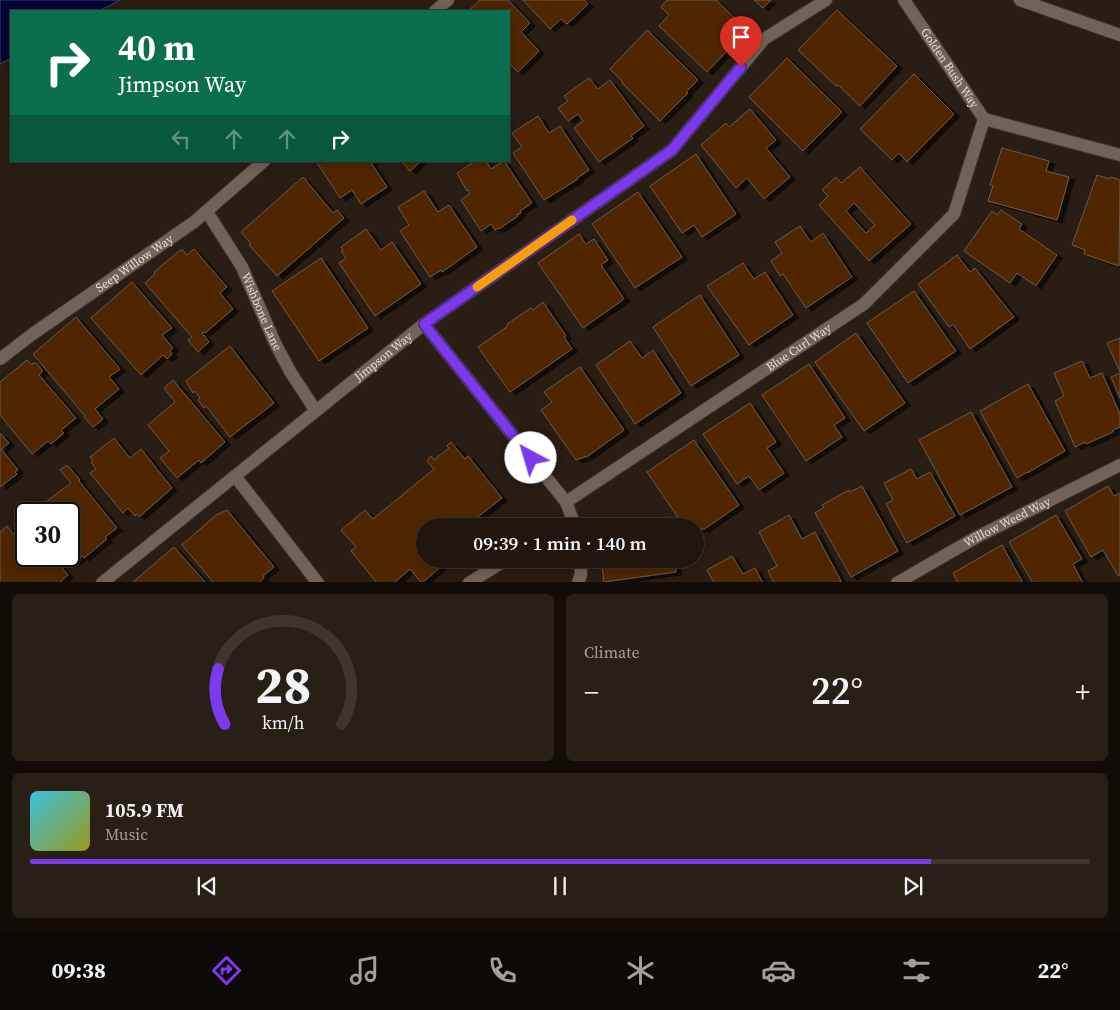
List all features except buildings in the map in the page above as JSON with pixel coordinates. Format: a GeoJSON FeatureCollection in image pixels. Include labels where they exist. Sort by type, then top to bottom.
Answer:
{"type":"FeatureCollection","features":[{"type":"Feature","properties":{"kind":"street"},"geometry":{"type":"LineString","coordinates":[[436,10],[448,0]]}},
{"type":"Feature","properties":{"kind":"street","name":"Jimpson Way"},"geometry":{"type":"LineString","coordinates":[[102,582],[424,324],[672,150],[764,39],[826,0]]}},
{"type":"Feature","properties":{"kind":"street","name":"Golden Bush Way"},"geometry":{"type":"LineString","coordinates":[[904,0],[984,119],[1120,155]]}},
{"type":"Feature","properties":{"kind":"street"},"geometry":{"type":"LineString","coordinates":[[1020,0],[1120,35]]}},
{"type":"Feature","properties":{"kind":"street","name":"Blue Curl Way"},"geometry":{"type":"LineString","coordinates":[[566,502],[864,304],[954,214],[984,119]]}},
{"type":"Feature","properties":{"kind":"street","name":"Seep Willow Way"},"geometry":{"type":"LineString","coordinates":[[0,359],[34,333],[194,222],[263,162]]}},
{"type":"Feature","properties":{"kind":"street","name":"Wishbone Lane"},"geometry":{"type":"LineString","coordinates":[[207,212],[242,267],[287,366],[316,411]]}},
{"type":"Feature","properties":{"kind":"street"},"geometry":{"type":"LineString","coordinates":[[424,324],[566,502],[572,518]]}},
{"type":"Feature","properties":{"kind":"street","name":"Willow Weed Way"},"geometry":{"type":"LineString","coordinates":[[897,582],[975,538],[1120,465]]}},
{"type":"Feature","properties":{"kind":"street"},"geometry":{"type":"LineString","coordinates":[[235,476],[318,582]]}},
{"type":"Feature","properties":{"kind":"street"},"geometry":{"type":"LineString","coordinates":[[469,582],[492,568]]}},
{"type":"Feature","properties":{"kind":"street"},"geometry":{"type":"LineString","coordinates":[[578,582],[581,568]]}},
{"type":"Feature","properties":{"kind":"shaded area"},"geometry":{"type":"Polygon","coordinates":[[[0,0],[120,0],[101,10],[10,10],[10,59],[0,64],[0,0]]]}},
{"type":"Feature","properties":{"kind":"slow traffic"},"geometry":{"type":"LineString","coordinates":[[477,287],[572,220]]}},
{"type":"Feature","properties":{"kind":"route"},"geometry":{"type":"LineString","coordinates":[[531,458],[424,324],[672,150],[741,67]]}}]}
